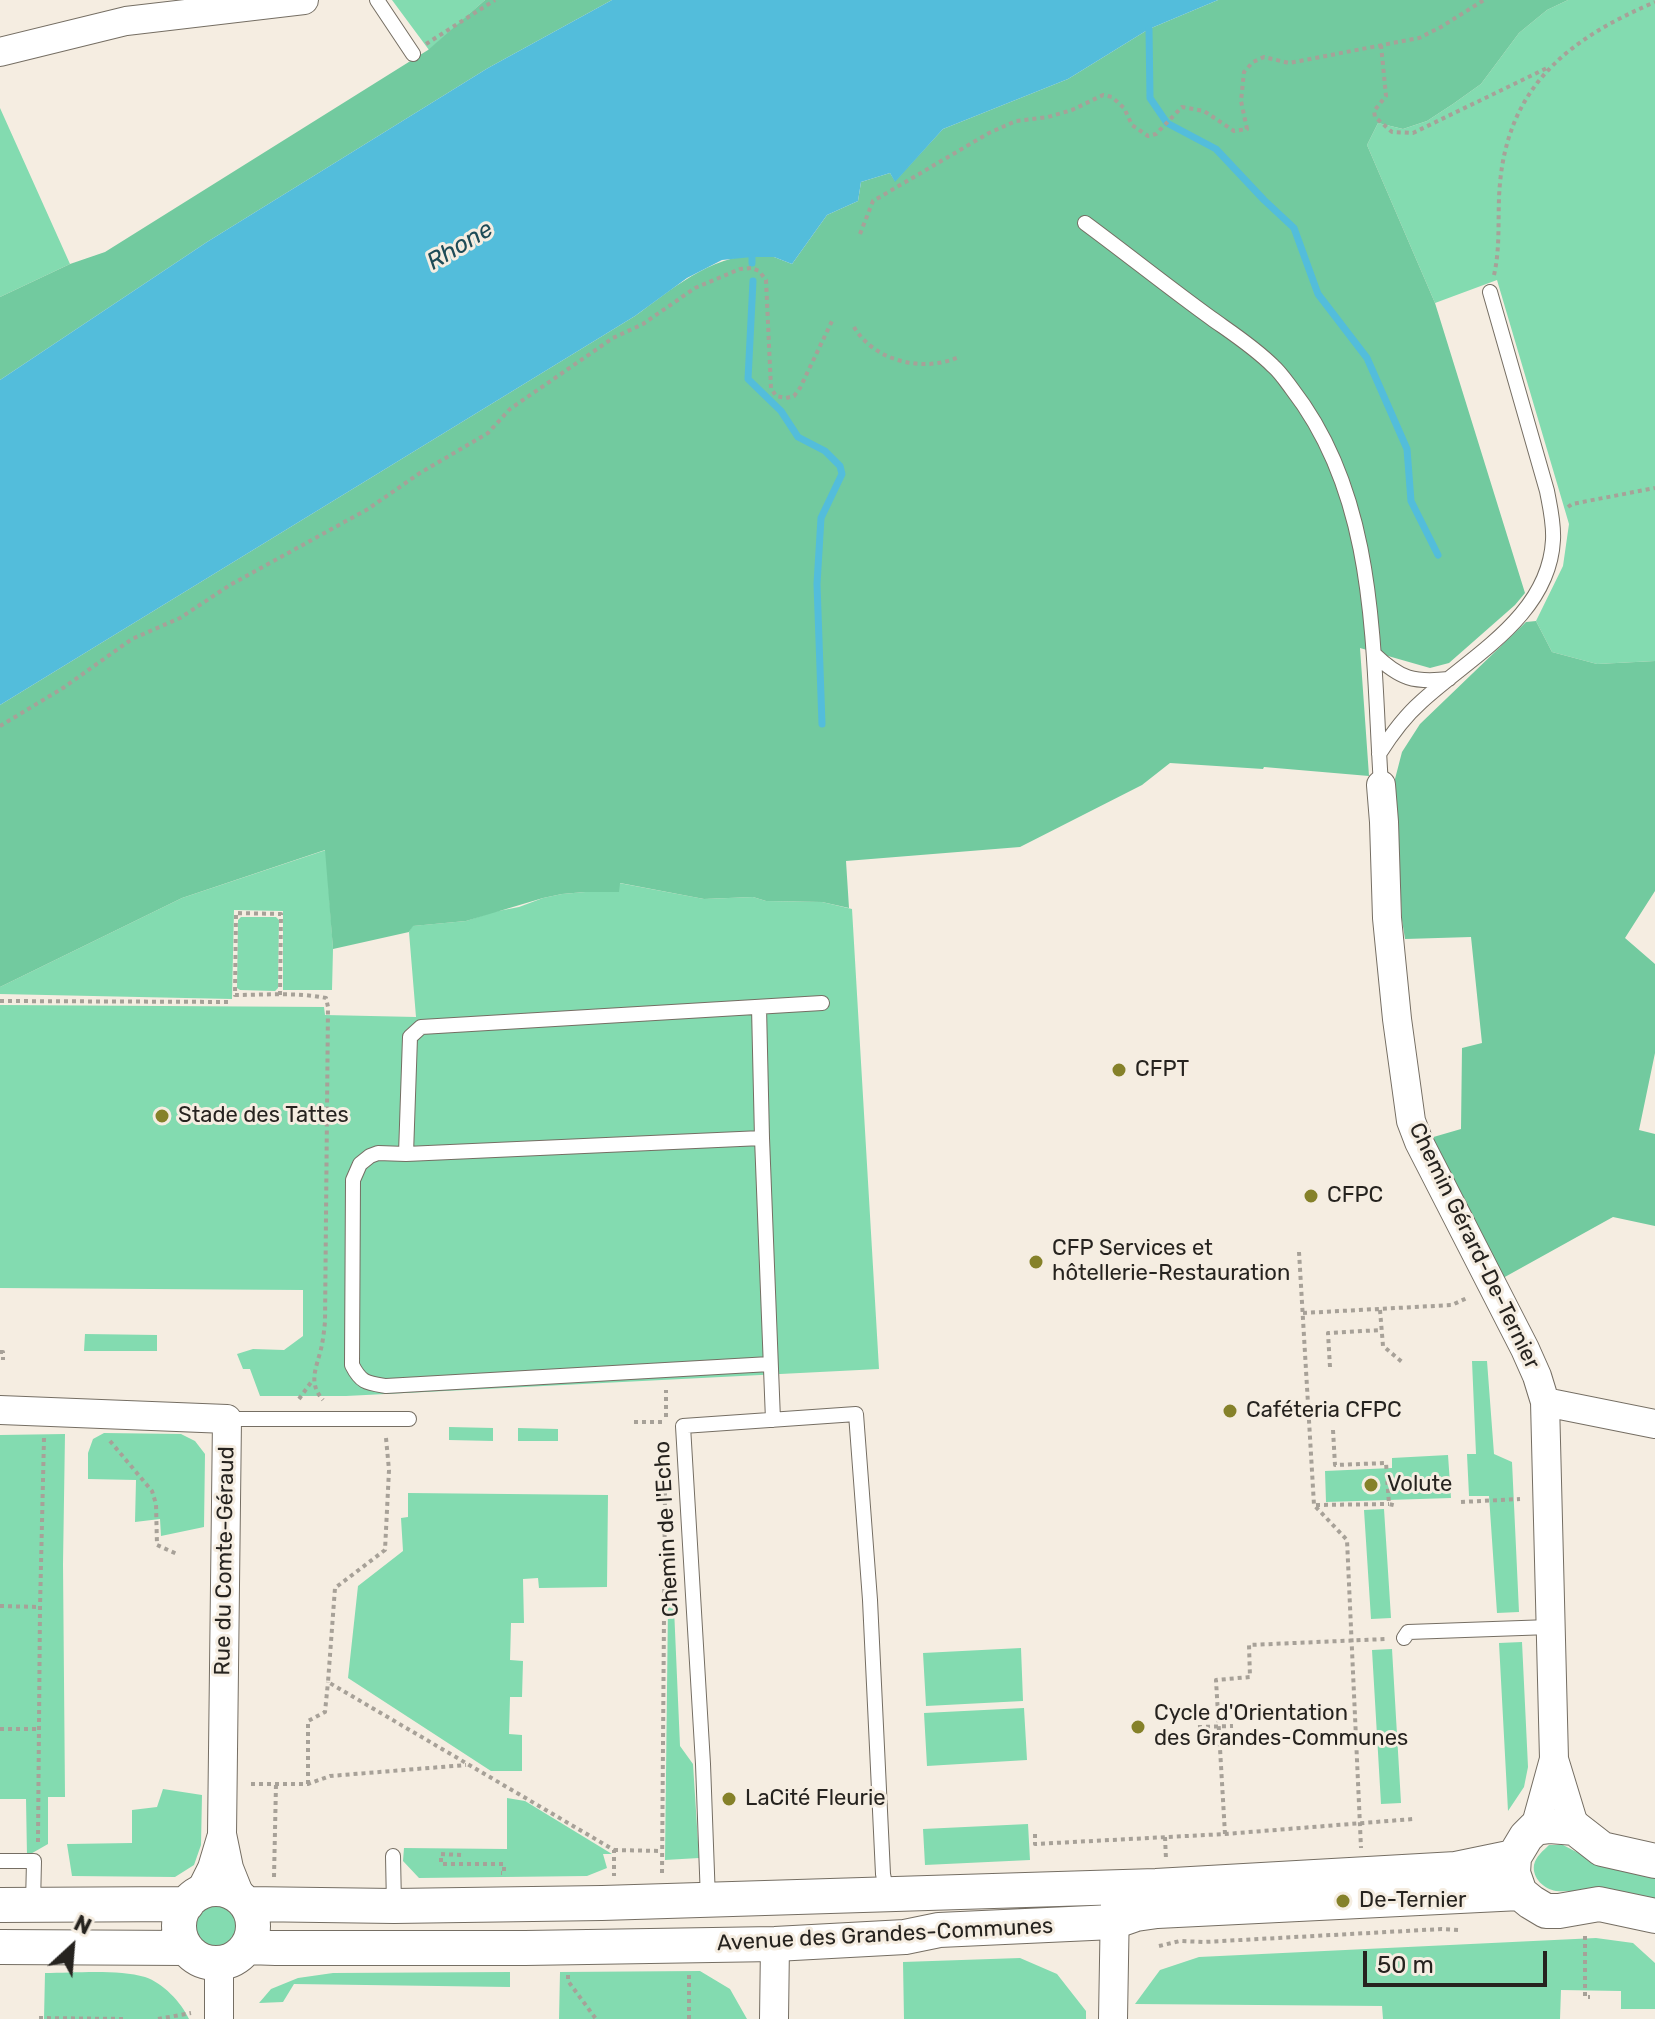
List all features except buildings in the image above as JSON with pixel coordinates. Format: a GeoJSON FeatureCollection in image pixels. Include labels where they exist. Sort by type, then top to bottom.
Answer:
{"type":"FeatureCollection","features":[{"type":"Feature","properties":{"kind":"street"},"geometry":{"type":"LineString","coordinates":[[0,52],[126,21],[304,0]]}},
{"type":"Feature","properties":{"kind":"street","name":"Chemin Gérard-De-Ternier"},"geometry":{"type":"LineString","coordinates":[[1381,785],[1387,918],[1411,1121],[1525,1349],[1545,1402],[1554,1759],[1575,1828]]}},
{"type":"Feature","properties":{"kind":"street"},"geometry":{"type":"LineString","coordinates":[[1545,1402],[1655,1424]]}},
{"type":"Feature","properties":{"kind":"street","name":"Rue du Comte-Géraud"},"geometry":{"type":"LineString","coordinates":[[0,1410],[227,1419],[222,1834],[229,1868],[244,1901]]}},
{"type":"Feature","properties":{"kind":"street","name":"Chemin Gérard-De-Ternier"},"geometry":{"type":"LineString","coordinates":[[1535,1828],[1554,1759]]}},
{"type":"Feature","properties":{"kind":"street"},"geometry":{"type":"LineString","coordinates":[[1655,1861],[1602,1849],[1575,1828],[1535,1828],[1520,1844],[1514,1857],[1513,1873],[1520,1893],[1546,1911],[1599,1904],[1655,1916]]}},
{"type":"Feature","properties":{"kind":"street","name":"Rue du Comte-Géraud"},"geometry":{"type":"LineString","coordinates":[[194,1898],[212,1868],[222,1834]]}},
{"type":"Feature","properties":{"kind":"street","name":"Avenue des Grandes-Communes"},"geometry":{"type":"LineString","coordinates":[[244,1901],[394,1906],[1156,1886],[1456,1869],[1514,1857]]}},
{"type":"Feature","properties":{"kind":"street"},"geometry":{"type":"LineString","coordinates":[[1113,2019],[1113,1922],[1115,1903],[1126,1886]]}},
{"type":"Feature","properties":{"kind":"street"},"geometry":{"type":"LineString","coordinates":[[205,2016],[233,1955],[254,1930],[251,1912],[244,1901],[225,1890],[208,1890],[194,1898],[181,1914],[181,1937],[186,1948],[197,1958],[212,1963],[233,1955]]}},
{"type":"Feature","properties":{"kind":"street","name":"Avenue des Grandes-Communes"},"geometry":{"type":"LineString","coordinates":[[233,1955],[775,1944],[905,1937],[939,1930],[1113,1922],[1157,1911],[1520,1893]]}},
{"type":"Feature","properties":{"kind":"street"},"geometry":{"type":"LineString","coordinates":[[887,1894],[889,1938]]}},
{"type":"Feature","properties":{"kind":"street"},"geometry":{"type":"LineString","coordinates":[[16,1905],[194,1898]]}},
{"type":"Feature","properties":{"kind":"street"},"geometry":{"type":"LineString","coordinates":[[774,2019],[775,1944]]}},
{"type":"Feature","properties":{"kind":"street"},"geometry":{"type":"LineString","coordinates":[[0,1947],[186,1948]]}},
{"type":"Feature","properties":{"kind":"lane"},"geometry":{"type":"LineString","coordinates":[[377,0],[413,54]]}},
{"type":"Feature","properties":{"kind":"lane","name":"Chemin Gérard-De-Ternier"},"geometry":{"type":"LineString","coordinates":[[1085,223],[1275,367],[1305,406],[1332,455],[1345,487],[1364,565],[1374,654],[1381,785]]}},
{"type":"Feature","properties":{"kind":"lane"},"geometry":{"type":"LineString","coordinates":[[1379,754],[1398,725],[1421,701],[1519,619],[1539,587],[1551,556],[1553,519],[1547,491],[1490,292]]}},
{"type":"Feature","properties":{"kind":"lane"},"geometry":{"type":"LineString","coordinates":[[1374,654],[1405,677],[1424,682],[1449,679]]}},
{"type":"Feature","properties":{"kind":"lane"},"geometry":{"type":"LineString","coordinates":[[406,1154],[410,1037],[421,1027],[822,1003]]}},
{"type":"Feature","properties":{"kind":"lane"},"geometry":{"type":"LineString","coordinates":[[759,1007],[773,1420]]}},
{"type":"Feature","properties":{"kind":"lane"},"geometry":{"type":"LineString","coordinates":[[762,1138],[378,1153],[370,1156],[360,1164],[353,1180],[352,1365],[366,1383],[386,1386],[770,1364]]}},
{"type":"Feature","properties":{"kind":"lane","name":"Chemin de l'Echo"},"geometry":{"type":"LineString","coordinates":[[708,1900],[683,1426],[856,1414],[870,1600],[883,1874],[887,1894]]}},
{"type":"Feature","properties":{"kind":"lane"},"geometry":{"type":"LineString","coordinates":[[227,1419],[409,1419]]}},
{"type":"Feature","properties":{"kind":"lane"},"geometry":{"type":"LineString","coordinates":[[1398,1639],[1408,1632],[1550,1627]]}},
{"type":"Feature","properties":{"kind":"lane"},"geometry":{"type":"LineString","coordinates":[[393,1856],[394,1906]]}},
{"type":"Feature","properties":{"kind":"lane"},"geometry":{"type":"LineString","coordinates":[[0,1861],[34,1861],[16,1905]]}},
{"type":"Feature","properties":{"kind":"path"},"geometry":{"type":"LineString","coordinates":[[413,54],[495,0]]}},
{"type":"Feature","properties":{"kind":"path"},"geometry":{"type":"LineString","coordinates":[[860,234],[873,201],[989,133],[1016,121],[1072,110],[1103,95],[1112,97],[1124,108],[1132,125],[1148,136],[1156,134],[1182,107],[1204,111],[1234,131],[1247,129],[1241,101],[1242,86],[1244,72],[1253,62],[1264,57],[1289,63],[1419,38],[1484,0]]}},
{"type":"Feature","properties":{"kind":"path"},"geometry":{"type":"LineString","coordinates":[[1381,45],[1386,96],[1374,111],[1375,117],[1392,132],[1413,133],[1550,67],[1595,31],[1655,2]]}},
{"type":"Feature","properties":{"kind":"path"},"geometry":{"type":"LineString","coordinates":[[1490,292],[1498,246],[1500,179],[1511,131],[1528,95],[1550,67]]}},
{"type":"Feature","properties":{"kind":"path"},"geometry":{"type":"LineString","coordinates":[[0,726],[63,688],[132,639],[180,618],[230,585],[368,509],[420,473],[488,433],[510,409],[613,338],[643,324],[695,288],[740,269],[752,268],[766,280],[771,388],[776,396],[794,396],[800,388],[832,321]]}},
{"type":"Feature","properties":{"kind":"path"},"geometry":{"type":"LineString","coordinates":[[854,327],[866,344],[879,353],[901,361],[936,363],[959,357]]}},
{"type":"Feature","properties":{"kind":"path"},"geometry":{"type":"LineString","coordinates":[[1553,519],[1572,504],[1655,488]]}},
{"type":"Feature","properties":{"kind":"path"},"geometry":{"type":"LineString","coordinates":[[280,995],[281,914],[236,913],[235,995],[280,995],[314,995],[326,998],[328,1007],[325,1322],[314,1379],[316,1391],[328,1406],[346,1420]]}},
{"type":"Feature","properties":{"kind":"path"},"geometry":{"type":"LineString","coordinates":[[0,1001],[231,1002]]}},
{"type":"Feature","properties":{"kind":"path"},"geometry":{"type":"LineString","coordinates":[[1299,1252],[1314,1505],[1347,1540],[1362,1858]]}},
{"type":"Feature","properties":{"kind":"path"},"geometry":{"type":"LineString","coordinates":[[1303,1313],[1452,1305],[1475,1294]]}},
{"type":"Feature","properties":{"kind":"path"},"geometry":{"type":"LineString","coordinates":[[1380,1309],[1383,1346],[1402,1362]]}},
{"type":"Feature","properties":{"kind":"path"},"geometry":{"type":"LineString","coordinates":[[1330,1367],[1328,1333],[1381,1330]]}},
{"type":"Feature","properties":{"kind":"path"},"geometry":{"type":"LineString","coordinates":[[0,1352],[3,1352],[3,1360]]}},
{"type":"Feature","properties":{"kind":"path"},"geometry":{"type":"LineString","coordinates":[[308,1784],[308,1721],[325,1712],[335,1588],[385,1550],[389,1470],[385,1420]]}},
{"type":"Feature","properties":{"kind":"path"},"geometry":{"type":"LineString","coordinates":[[634,1422],[666,1422]]}},
{"type":"Feature","properties":{"kind":"path"},"geometry":{"type":"LineString","coordinates":[[34,1861],[38,1846],[44,1428]]}},
{"type":"Feature","properties":{"kind":"path"},"geometry":{"type":"LineString","coordinates":[[1333,1430],[1335,1465],[1386,1463],[1389,1504]]}},
{"type":"Feature","properties":{"kind":"path"},"geometry":{"type":"LineString","coordinates":[[109,1439],[152,1491],[156,1504],[157,1545],[177,1554]]}},
{"type":"Feature","properties":{"kind":"path"},"geometry":{"type":"LineString","coordinates":[[1461,1502],[1520,1499]]}},
{"type":"Feature","properties":{"kind":"path"},"geometry":{"type":"LineString","coordinates":[[1314,1505],[1397,1506]]}},
{"type":"Feature","properties":{"kind":"path"},"geometry":{"type":"LineString","coordinates":[[0,1606],[40,1607]]}},
{"type":"Feature","properties":{"kind":"path"},"geometry":{"type":"LineString","coordinates":[[1225,1834],[1216,1680],[1250,1677],[1249,1645],[1398,1639]]}},
{"type":"Feature","properties":{"kind":"path"},"geometry":{"type":"LineString","coordinates":[[328,1682],[614,1850],[662,1851]]}},
{"type":"Feature","properties":{"kind":"path"},"geometry":{"type":"LineString","coordinates":[[1198,1727],[1233,1726]]}},
{"type":"Feature","properties":{"kind":"path"},"geometry":{"type":"LineString","coordinates":[[0,1729],[39,1729]]}},
{"type":"Feature","properties":{"kind":"path"},"geometry":{"type":"LineString","coordinates":[[251,1784],[308,1784],[330,1776],[469,1765]]}},
{"type":"Feature","properties":{"kind":"path"},"geometry":{"type":"LineString","coordinates":[[274,1884],[276,1784]]}},
{"type":"Feature","properties":{"kind":"path"},"geometry":{"type":"LineString","coordinates":[[1035,1834],[1035,1844],[1225,1834],[1413,1819]]}},
{"type":"Feature","properties":{"kind":"path"},"geometry":{"type":"LineString","coordinates":[[1165,1837],[1166,1854]]}},
{"type":"Feature","properties":{"kind":"path"},"geometry":{"type":"LineString","coordinates":[[614,1850],[614,1882]]}},
{"type":"Feature","properties":{"kind":"path"},"geometry":{"type":"LineString","coordinates":[[461,1855],[441,1854],[441,1864],[504,1864],[504,1873],[488,1873]]}},
{"type":"Feature","properties":{"kind":"path"},"geometry":{"type":"LineString","coordinates":[[472,1864],[473,1873]]}},
{"type":"Feature","properties":{"kind":"path"},"geometry":{"type":"LineString","coordinates":[[1159,1946],[1180,1941],[1459,1930]]}},
{"type":"Feature","properties":{"kind":"path"},"geometry":{"type":"LineString","coordinates":[[1585,1937],[1585,1997],[1590,1997]]}},
{"type":"Feature","properties":{"kind":"path"},"geometry":{"type":"LineString","coordinates":[[689,1963],[689,2019]]}},
{"type":"Feature","properties":{"kind":"path"},"geometry":{"type":"LineString","coordinates":[[568,1965],[568,1981],[596,2019]]}},
{"type":"Feature","properties":{"kind":"path"},"geometry":{"type":"LineString","coordinates":[[158,2019],[205,2016]]}},
{"type":"Feature","properties":{"kind":"path"},"geometry":{"type":"LineString","coordinates":[[39,2018],[127,2019]]}},
{"type":"Feature","properties":{"kind":"green space"},"geometry":{"type":"Polygon","coordinates":[[[392,0],[485,0],[429,50],[392,0]]]}},
{"type":"Feature","properties":{"kind":"green space"},"geometry":{"type":"Polygon","coordinates":[[[485,0],[612,0],[488,68],[207,242],[0,380],[0,297],[70,264],[105,252],[428,50],[485,0]]]}},
{"type":"Feature","properties":{"kind":"green space"},"geometry":{"type":"Polygon","coordinates":[[[1218,0],[1568,0],[1547,10],[1519,33],[1481,84],[1427,121],[1403,129],[1378,123],[1367,145],[1435,303],[1525,593],[1449,663],[1430,668],[1360,648],[1369,776],[1170,763],[1142,785],[1020,847],[846,861],[849,908],[822,902],[766,901],[753,897],[704,899],[620,883],[619,892],[562,894],[466,921],[413,926],[409,932],[333,949],[325,850],[182,898],[0,987],[0,705],[635,316],[700,272],[717,263],[754,255],[774,257],[792,264],[827,215],[858,201],[861,182],[890,173],[895,181],[943,129],[1068,79],[1149,29],[1218,0]]]}},
{"type":"Feature","properties":{"kind":"green space"},"geometry":{"type":"Polygon","coordinates":[[[1568,0],[1655,0],[1655,661],[1597,664],[1552,652],[1536,621],[1563,566],[1569,524],[1497,280],[1435,303],[1367,145],[1378,123],[1403,129],[1427,121],[1481,84],[1519,33],[1547,10],[1568,0]]]}},
{"type":"Feature","properties":{"kind":"green space"},"geometry":{"type":"Polygon","coordinates":[[[0,108],[70,264],[0,297],[0,108]]]}},
{"type":"Feature","properties":{"kind":"green space"},"geometry":{"type":"Polygon","coordinates":[[[1536,621],[1552,652],[1597,664],[1655,661],[1655,891],[1625,938],[1655,964],[1655,1053],[1639,1130],[1655,1134],[1655,1226],[1613,1217],[1503,1278],[1430,1138],[1461,1129],[1462,1048],[1482,1043],[1471,937],[1405,939],[1395,779],[1402,752],[1420,724],[1526,622],[1536,621]]]}},
{"type":"Feature","properties":{"kind":"green space"},"geometry":{"type":"Polygon","coordinates":[[[326,850],[333,949],[332,990],[283,990],[283,911],[234,910],[232,999],[0,994],[0,987],[182,898],[326,850]]]}},
{"type":"Feature","properties":{"kind":"green space"},"geometry":{"type":"Polygon","coordinates":[[[619,883],[704,899],[753,897],[766,901],[822,902],[852,909],[879,1369],[346,1396],[260,1396],[250,1369],[243,1369],[237,1354],[253,1349],[284,1350],[303,1336],[303,1290],[0,1288],[0,1005],[324,1007],[325,1015],[416,1017],[409,932],[412,926],[466,921],[562,894],[619,892],[619,883]]]}},
{"type":"Feature","properties":{"kind":"green space"},"geometry":{"type":"Polygon","coordinates":[[[241,917],[276,917],[279,920],[278,988],[275,991],[237,988],[238,920],[241,917]]]}},
{"type":"Feature","properties":{"kind":"green space"},"geometry":{"type":"Polygon","coordinates":[[[85,1334],[157,1335],[157,1351],[84,1351],[85,1334]]]}},
{"type":"Feature","properties":{"kind":"green space"},"geometry":{"type":"Polygon","coordinates":[[[1472,1361],[1487,1361],[1494,1454],[1512,1462],[1519,1612],[1497,1613],[1489,1496],[1469,1496],[1467,1454],[1476,1454],[1472,1361]]]}},
{"type":"Feature","properties":{"kind":"green space"},"geometry":{"type":"Polygon","coordinates":[[[449,1427],[493,1428],[493,1441],[449,1440],[449,1427]]]}},
{"type":"Feature","properties":{"kind":"green space"},"geometry":{"type":"Polygon","coordinates":[[[518,1428],[558,1429],[558,1441],[518,1441],[518,1428]]]}},
{"type":"Feature","properties":{"kind":"green space"},"geometry":{"type":"Polygon","coordinates":[[[104,1433],[181,1434],[195,1441],[205,1454],[204,1527],[161,1536],[160,1519],[135,1522],[136,1480],[88,1479],[88,1453],[93,1439],[104,1433]]]}},
{"type":"Feature","properties":{"kind":"green space"},"geometry":{"type":"Polygon","coordinates":[[[65,1434],[65,1797],[48,1797],[48,1844],[27,1856],[26,1799],[0,1799],[0,1435],[65,1434]]]}},
{"type":"Feature","properties":{"kind":"green space"},"geometry":{"type":"Polygon","coordinates":[[[1448,1455],[1451,1498],[1326,1502],[1325,1471],[1392,1468],[1392,1458],[1448,1455]]]}},
{"type":"Feature","properties":{"kind":"green space"},"geometry":{"type":"Polygon","coordinates":[[[408,1493],[608,1495],[607,1587],[539,1588],[538,1578],[523,1579],[524,1623],[511,1623],[510,1660],[523,1661],[522,1697],[510,1697],[509,1734],[522,1735],[522,1771],[491,1771],[348,1678],[358,1586],[403,1551],[401,1518],[408,1517],[408,1493]]]}},
{"type":"Feature","properties":{"kind":"green space"},"geometry":{"type":"Polygon","coordinates":[[[1384,1509],[1391,1618],[1371,1619],[1364,1510],[1384,1509]]]}},
{"type":"Feature","properties":{"kind":"green space"},"geometry":{"type":"Polygon","coordinates":[[[668,1605],[674,1608],[680,1746],[693,1764],[699,1858],[665,1860],[668,1605]]]}},
{"type":"Feature","properties":{"kind":"green space"},"geometry":{"type":"Polygon","coordinates":[[[1522,1642],[1528,1767],[1524,1787],[1508,1811],[1499,1643],[1522,1642]]]}},
{"type":"Feature","properties":{"kind":"green space"},"geometry":{"type":"Polygon","coordinates":[[[1021,1648],[1023,1701],[926,1706],[923,1653],[1021,1648]]]}},
{"type":"Feature","properties":{"kind":"green space"},"geometry":{"type":"Polygon","coordinates":[[[1392,1649],[1401,1803],[1381,1804],[1372,1650],[1392,1649]]]}},
{"type":"Feature","properties":{"kind":"green space"},"geometry":{"type":"Polygon","coordinates":[[[1024,1708],[1027,1760],[927,1766],[924,1713],[1024,1708]]]}},
{"type":"Feature","properties":{"kind":"green space"},"geometry":{"type":"Polygon","coordinates":[[[163,1789],[202,1795],[201,1845],[194,1865],[175,1877],[72,1876],[67,1844],[132,1843],[132,1810],[157,1807],[163,1789]]]}},
{"type":"Feature","properties":{"kind":"green space"},"geometry":{"type":"Polygon","coordinates":[[[507,1798],[525,1801],[612,1854],[603,1854],[607,1868],[587,1876],[419,1878],[403,1861],[404,1848],[507,1849],[507,1798]]]}},
{"type":"Feature","properties":{"kind":"green space"},"geometry":{"type":"Polygon","coordinates":[[[1028,1824],[1030,1860],[925,1865],[923,1829],[1028,1824]]]}},
{"type":"Feature","properties":{"kind":"green space"},"geometry":{"type":"Polygon","coordinates":[[[1549,1845],[1563,1845],[1590,1859],[1655,1871],[1655,1905],[1547,1888],[1537,1878],[1534,1865],[1549,1845]]]}},
{"type":"Feature","properties":{"kind":"green space"},"geometry":{"type":"Polygon","coordinates":[[[216,1902],[232,1909],[239,1925],[232,1941],[216,1948],[200,1941],[193,1925],[200,1909],[216,1902]]]}},
{"type":"Feature","properties":{"kind":"green space"},"geometry":{"type":"Polygon","coordinates":[[[1596,1938],[1633,1943],[1655,1963],[1655,2009],[1621,2009],[1621,1991],[1561,1990],[1560,2019],[1383,2019],[1382,2006],[1135,2004],[1160,1970],[1199,1957],[1596,1938]]]}},
{"type":"Feature","properties":{"kind":"green space"},"geometry":{"type":"Polygon","coordinates":[[[1020,1958],[1057,1974],[1086,2011],[1086,2019],[904,2019],[903,1962],[1020,1958]]]}},
{"type":"Feature","properties":{"kind":"green space"},"geometry":{"type":"Polygon","coordinates":[[[700,1971],[730,1989],[747,2019],[559,2019],[560,1972],[700,1971]]]}},
{"type":"Feature","properties":{"kind":"green space"},"geometry":{"type":"Polygon","coordinates":[[[109,1972],[145,1977],[171,1994],[189,2019],[44,2019],[45,1973],[109,1972]]]}},
{"type":"Feature","properties":{"kind":"green space"},"geometry":{"type":"Polygon","coordinates":[[[510,1972],[510,1987],[294,1984],[283,2002],[259,2003],[271,1989],[298,1978],[333,1973],[510,1972]]]}},
{"type":"Feature","properties":{"kind":"water","name":"Rhone"},"geometry":{"type":"Polygon","coordinates":[[[612,0],[1218,0],[1149,29],[1068,79],[943,129],[895,182],[890,173],[861,182],[858,201],[827,215],[792,264],[774,257],[722,260],[687,278],[635,316],[0,705],[0,380],[207,242],[488,68],[612,0]]]}},
{"type":"Feature","properties":{"kind":"waterway"},"geometry":{"type":"LineString","coordinates":[[1149,29],[1150,98],[1167,123],[1216,149],[1294,228],[1318,294],[1367,358],[1407,449],[1411,501],[1438,555]]}},
{"type":"Feature","properties":{"kind":"waterway"},"geometry":{"type":"LineString","coordinates":[[752,256],[752,263]]}},
{"type":"Feature","properties":{"kind":"waterway"},"geometry":{"type":"LineString","coordinates":[[753,281],[748,379],[781,411],[798,437],[825,451],[840,466],[842,474],[821,518],[817,584],[822,724]]}},
{"type":"Feature","properties":{"kind":"place","name":"CFPT"},"geometry":{"type":"Point","coordinates":[1119,1070]}},
{"type":"Feature","properties":{"kind":"place","name":"Stade des Tattes"},"geometry":{"type":"Point","coordinates":[162,1116]}},
{"type":"Feature","properties":{"kind":"place","name":"CFPC"},"geometry":{"type":"Point","coordinates":[1311,1196]}},
{"type":"Feature","properties":{"kind":"place","name":"CFP Services et hôtellerie-Restauration"},"geometry":{"type":"Point","coordinates":[1036,1262]}},
{"type":"Feature","properties":{"kind":"place","name":"Caféteria CFPC"},"geometry":{"type":"Point","coordinates":[1230,1411]}},
{"type":"Feature","properties":{"kind":"place","name":"Volute"},"geometry":{"type":"Point","coordinates":[1371,1485]}},
{"type":"Feature","properties":{"kind":"place","name":"Cycle d'Orientation des Grandes-Communes"},"geometry":{"type":"Point","coordinates":[1138,1727]}},
{"type":"Feature","properties":{"kind":"place","name":"LaCité Fleurie"},"geometry":{"type":"Point","coordinates":[729,1799]}},
{"type":"Feature","properties":{"kind":"place","name":"De-Ternier"},"geometry":{"type":"Point","coordinates":[1343,1901]}}]}
